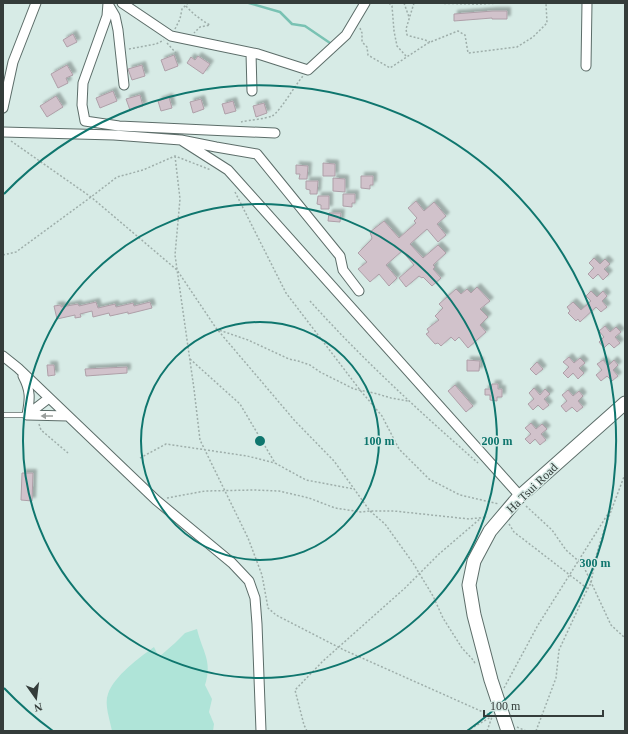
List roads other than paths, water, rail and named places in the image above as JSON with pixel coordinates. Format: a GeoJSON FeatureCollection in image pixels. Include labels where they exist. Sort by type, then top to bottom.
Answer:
{"type":"FeatureCollection","features":[{"type":"Feature","properties":{"kind":"street"},"geometry":{"type":"LineString","coordinates":[[3,108],[14,62],[36,3]]}},
{"type":"Feature","properties":{"kind":"street"},"geometry":{"type":"LineString","coordinates":[[108,3],[115,16],[118,30],[124,85]]}},
{"type":"Feature","properties":{"kind":"street"},"geometry":{"type":"LineString","coordinates":[[108,3],[107,16],[83,83],[82,105],[85,122],[119,126],[275,133]]}},
{"type":"Feature","properties":{"kind":"street"},"geometry":{"type":"LineString","coordinates":[[122,3],[167,38],[251,53],[308,70],[346,35],[365,3]]}},
{"type":"Feature","properties":{"kind":"street"},"geometry":{"type":"LineString","coordinates":[[586,66],[587,3]]}},
{"type":"Feature","properties":{"kind":"street"},"geometry":{"type":"LineString","coordinates":[[251,53],[252,91]]}},
{"type":"Feature","properties":{"kind":"street"},"geometry":{"type":"LineString","coordinates":[[6,136],[114,135],[181,140],[257,154],[340,256],[343,270],[359,292]]}},
{"type":"Feature","properties":{"kind":"street"},"geometry":{"type":"LineString","coordinates":[[181,140],[228,170],[513,504]]}},
{"type":"Feature","properties":{"kind":"street"},"geometry":{"type":"LineString","coordinates":[[3,356],[18,368],[156,500],[232,563],[249,581],[255,598],[261,731]]}},
{"type":"Feature","properties":{"kind":"street"},"geometry":{"type":"LineString","coordinates":[[18,368],[29,386],[30,396],[27,415]]}},
{"type":"Feature","properties":{"kind":"street"},"geometry":{"type":"LineString","coordinates":[[27,415],[49,398]]}},
{"type":"Feature","properties":{"kind":"street","name":"Ha Tsui Road"},"geometry":{"type":"LineString","coordinates":[[508,731],[491,680],[474,615],[469,585],[474,561],[490,531],[513,504],[625,403]]}},
{"type":"Feature","properties":{"kind":"street"},"geometry":{"type":"LineString","coordinates":[[27,415],[68,416]]}},
{"type":"Feature","properties":{"kind":"lane"},"geometry":{"type":"LineString","coordinates":[[5,415],[27,415]]}},
{"type":"Feature","properties":{"kind":"waterway"},"geometry":{"type":"LineString","coordinates":[[249,3],[280,12],[292,24],[305,26],[330,43]]}}]}
